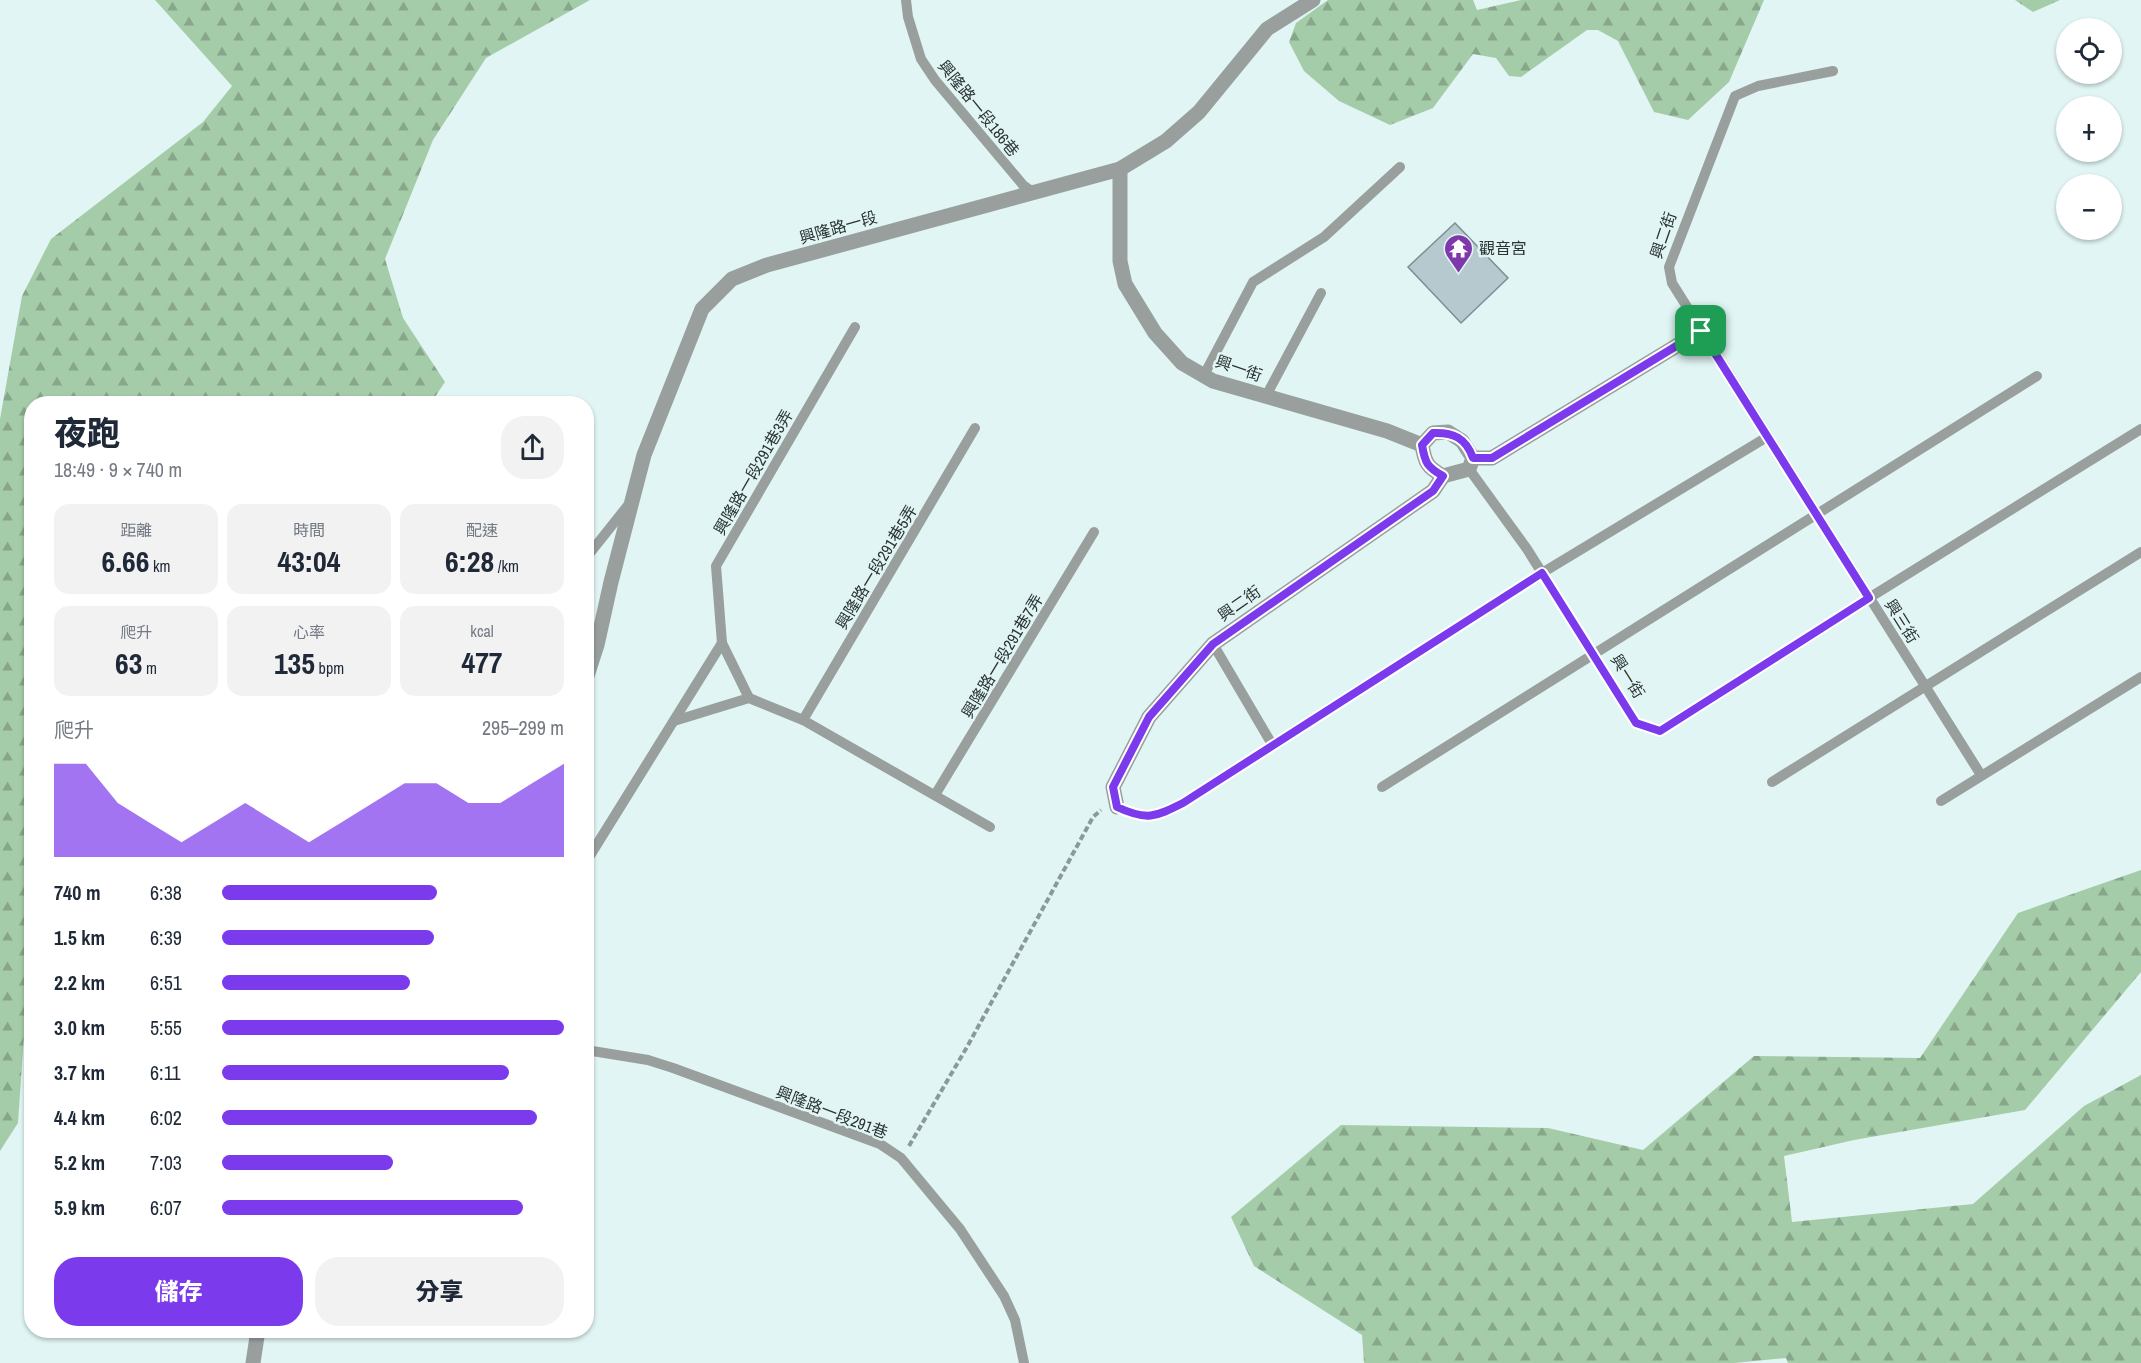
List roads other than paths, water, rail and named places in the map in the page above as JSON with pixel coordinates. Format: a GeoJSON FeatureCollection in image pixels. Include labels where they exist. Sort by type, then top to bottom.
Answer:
{"type":"FeatureCollection","features":[{"type":"Feature","properties":{"kind":"street","name":"興隆路一段"},"geometry":{"type":"LineString","coordinates":[[594,654],[644,455],[702,309],[732,279],[767,266],[1120,169],[1166,141],[1199,112],[1267,29],[1313,0]]}},
{"type":"Feature","properties":{"kind":"street","name":"興一街"},"geometry":{"type":"LineString","coordinates":[[1120,169],[1120,261],[1125,284],[1155,333],[1182,363],[1213,381],[1387,432],[1422,445]]}},
{"type":"Feature","properties":{"kind":"street"},"geometry":{"type":"LineString","coordinates":[[1471,464],[1462,441],[1448,432],[1433,433],[1422,445],[1425,460],[1431,469],[1443,476],[1492,458],[1701,331]]}},
{"type":"Feature","properties":{"kind":"street","name":"興二街"},"geometry":{"type":"LineString","coordinates":[[1116,802],[1113,787],[1149,717],[1213,644],[1433,491],[1443,476]]}},
{"type":"Feature","properties":{"kind":"street"},"geometry":{"type":"LineString","coordinates":[[253,1363],[257,1338]]}},
{"type":"Feature","properties":{"kind":"lane","name":"興隆路一段186巷"},"geometry":{"type":"LineString","coordinates":[[906,0],[908,17],[921,59],[935,80],[1023,185],[1033,192]]}},
{"type":"Feature","properties":{"kind":"lane","name":"興二街"},"geometry":{"type":"LineString","coordinates":[[1701,331],[1672,284],[1669,267],[1735,96],[1758,86],[1833,71]]}},
{"type":"Feature","properties":{"kind":"lane"},"geometry":{"type":"LineString","coordinates":[[1204,375],[1253,282],[1324,237],[1400,167]]}},
{"type":"Feature","properties":{"kind":"lane"},"geometry":{"type":"LineString","coordinates":[[1266,396],[1322,293]]}},
{"type":"Feature","properties":{"kind":"lane","name":"興隆路一段291巷3弄"},"geometry":{"type":"LineString","coordinates":[[722,643],[716,566],[855,327]]}},
{"type":"Feature","properties":{"kind":"lane","name":"興三街"},"geometry":{"type":"LineString","coordinates":[[1701,331],[1981,775]]}},
{"type":"Feature","properties":{"kind":"lane"},"geometry":{"type":"LineString","coordinates":[[1382,787],[2037,376]]}},
{"type":"Feature","properties":{"kind":"lane","name":"興隆路一段291巷5弄"},"geometry":{"type":"LineString","coordinates":[[803,720],[975,428]]}},
{"type":"Feature","properties":{"kind":"lane"},"geometry":{"type":"LineString","coordinates":[[1869,598],[2141,429]]}},
{"type":"Feature","properties":{"kind":"lane"},"geometry":{"type":"LineString","coordinates":[[1116,802],[1135,815],[1159,815],[1183,803],[1542,573],[1767,437]]}},
{"type":"Feature","properties":{"kind":"lane","name":"興一街"},"geometry":{"type":"LineString","coordinates":[[1471,464],[1636,723],[1660,731],[1869,598]]}},
{"type":"Feature","properties":{"kind":"lane"},"geometry":{"type":"LineString","coordinates":[[594,548],[632,499]]}},
{"type":"Feature","properties":{"kind":"lane","name":"興隆路一段291巷7弄"},"geometry":{"type":"LineString","coordinates":[[935,795],[1094,532]]}},
{"type":"Feature","properties":{"kind":"lane"},"geometry":{"type":"LineString","coordinates":[[1772,782],[2141,552]]}},
{"type":"Feature","properties":{"kind":"lane"},"geometry":{"type":"LineString","coordinates":[[722,643],[749,698]]}},
{"type":"Feature","properties":{"kind":"lane"},"geometry":{"type":"LineString","coordinates":[[594,849],[722,643]]}},
{"type":"Feature","properties":{"kind":"lane"},"geometry":{"type":"LineString","coordinates":[[1213,644],[1273,746]]}},
{"type":"Feature","properties":{"kind":"lane"},"geometry":{"type":"LineString","coordinates":[[1941,801],[2141,677]]}},
{"type":"Feature","properties":{"kind":"lane"},"geometry":{"type":"LineString","coordinates":[[674,721],[749,698],[803,720],[990,827]]}},
{"type":"Feature","properties":{"kind":"lane","name":"興隆路一段291巷"},"geometry":{"type":"LineString","coordinates":[[594,1051],[665,1065],[880,1144],[902,1158],[960,1229],[1004,1296],[1015,1320],[1024,1363]]}},
{"type":"Feature","properties":{"kind":"place","name":"觀音宮"},"geometry":{"type":"Point","coordinates":[1458,274]}}]}
